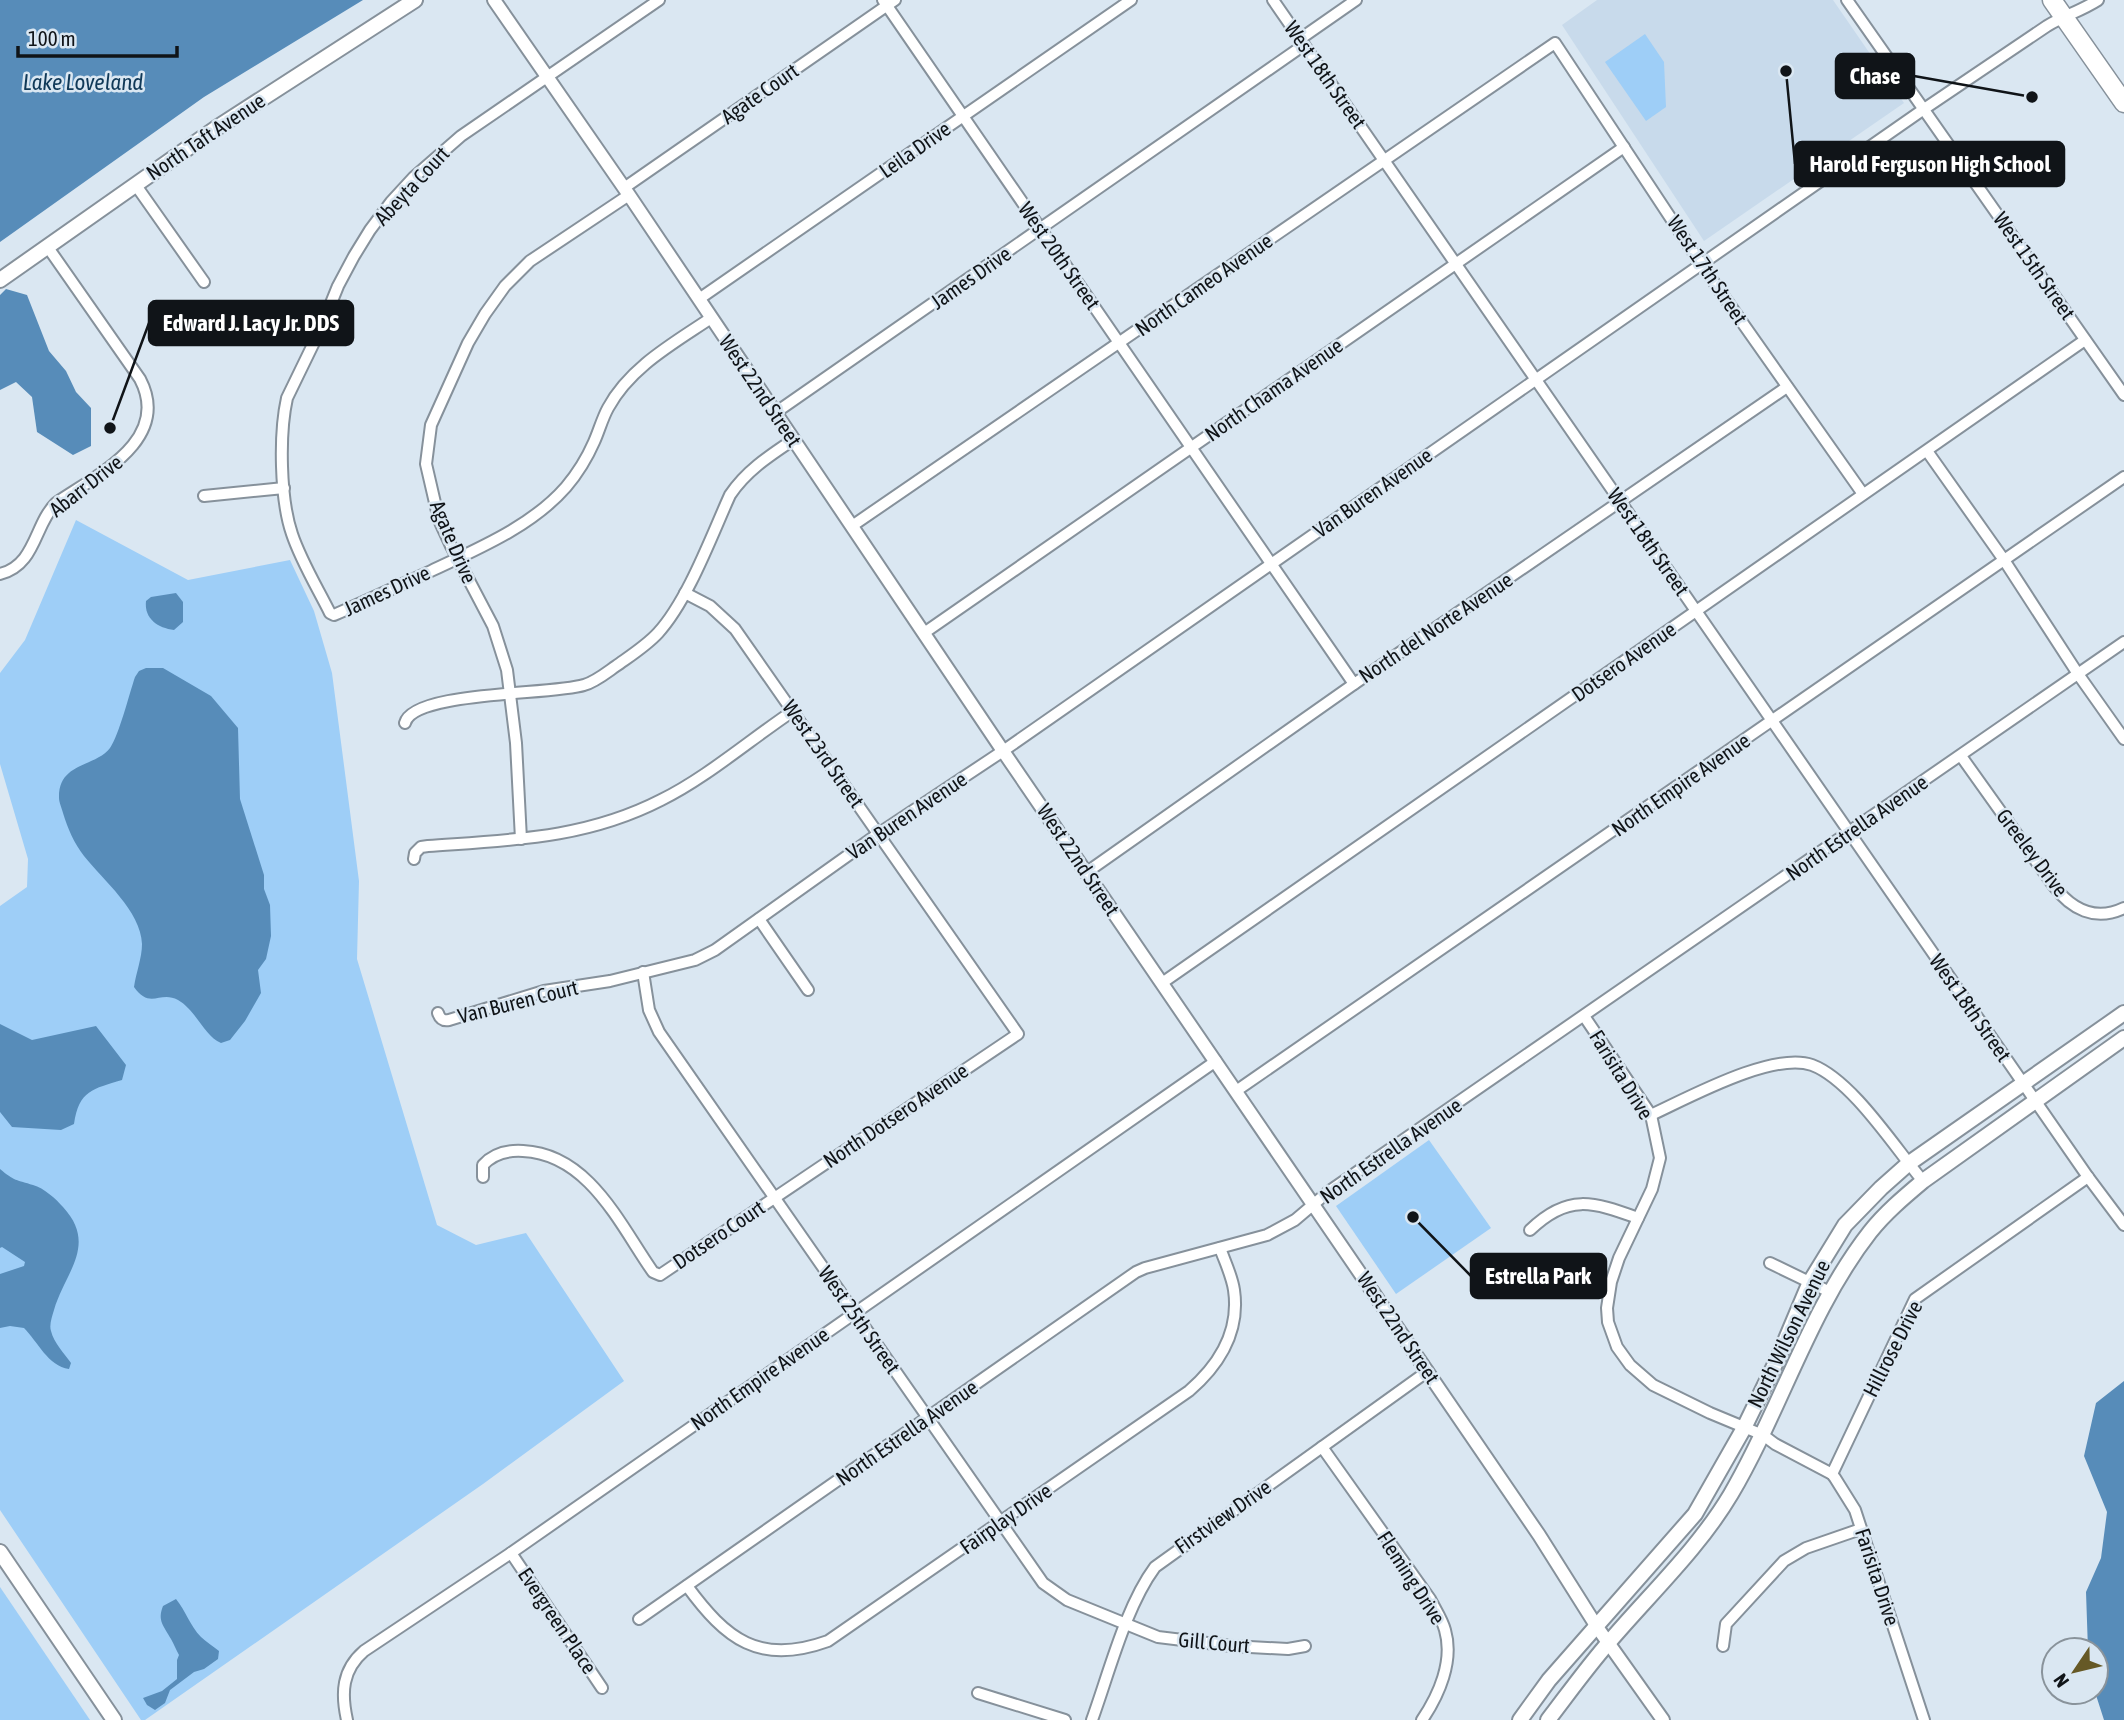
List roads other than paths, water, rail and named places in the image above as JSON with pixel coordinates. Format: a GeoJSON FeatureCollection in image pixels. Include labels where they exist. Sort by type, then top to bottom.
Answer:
{"type":"FeatureCollection","features":[{"type":"Feature","properties":{"kind":"highway"},"geometry":{"type":"LineString","coordinates":[[2052,0],[2124,103]]}},
{"type":"Feature","properties":{"kind":"main road","name":"North Taft Avenue"},"geometry":{"type":"LineString","coordinates":[[0,279],[215,129],[415,0]]}},
{"type":"Feature","properties":{"kind":"main road","name":"North Wilson Avenue"},"geometry":{"type":"LineString","coordinates":[[1520,1720],[1549,1680],[1695,1514],[1744,1428],[1778,1358],[1810,1282],[1845,1225],[1908,1164],[2124,1013]]}},
{"type":"Feature","properties":{"kind":"main road","name":"North Wilson Avenue"},"geometry":{"type":"LineString","coordinates":[[1548,1720],[1608,1642],[1702,1535],[1730,1496],[1763,1435],[1830,1292],[1870,1232],[1896,1203],[1923,1181],[2124,1038]]}},
{"type":"Feature","properties":{"kind":"main road"},"geometry":{"type":"LineString","coordinates":[[0,1552],[114,1720]]}},
{"type":"Feature","properties":{"kind":"street","name":"West 22nd Street"},"geometry":{"type":"LineString","coordinates":[[494,0],[1539,1535],[1597,1627],[1663,1720]]}},
{"type":"Feature","properties":{"kind":"street","name":"Abeyta Court"},"geometry":{"type":"LineString","coordinates":[[334,615],[298,549],[289,523],[282,445],[287,398],[338,286],[370,230],[398,194],[445,148],[659,0]]}},
{"type":"Feature","properties":{"kind":"street","name":"Leila Drive"},"geometry":{"type":"LineString","coordinates":[[699,299],[1131,0]]}},
{"type":"Feature","properties":{"kind":"street","name":"West 18th Street"},"geometry":{"type":"LineString","coordinates":[[1273,0],[2036,1102]]}},
{"type":"Feature","properties":{"kind":"street","name":"James Drive"},"geometry":{"type":"LineString","coordinates":[[775,413],[1041,229],[1302,42],[1356,0]]}},
{"type":"Feature","properties":{"kind":"street","name":"West 15th Street"},"geometry":{"type":"LineString","coordinates":[[1847,0],[2124,395]]}},
{"type":"Feature","properties":{"kind":"street","name":"Van Buren Avenue"},"geometry":{"type":"LineString","coordinates":[[643,972],[704,956],[878,834],[1003,751],[1924,109],[2063,16],[2083,10],[2098,0]]}},
{"type":"Feature","properties":{"kind":"street","name":"West 20th Street"},"geometry":{"type":"LineString","coordinates":[[888,2],[963,117],[1354,684]]}},
{"type":"Feature","properties":{"kind":"street","name":"Agate Court"},"geometry":{"type":"LineString","coordinates":[[627,192],[888,2]]}},
{"type":"Feature","properties":{"kind":"street","name":"North Cameo Avenue"},"geometry":{"type":"LineString","coordinates":[[852,526],[1555,43]]}},
{"type":"Feature","properties":{"kind":"street","name":"West 17th Street"},"geometry":{"type":"LineString","coordinates":[[1555,43],[1701,264],[1863,494]]}},
{"type":"Feature","properties":{"kind":"street","name":"North Chama Avenue"},"geometry":{"type":"LineString","coordinates":[[924,633],[1624,147]]}},
{"type":"Feature","properties":{"kind":"street"},"geometry":{"type":"LineString","coordinates":[[135,184],[204,282]]}},
{"type":"Feature","properties":{"kind":"street","name":"Agate Drive"},"geometry":{"type":"LineString","coordinates":[[521,839],[516,743],[507,670],[493,626],[439,520],[429,483],[427,457],[431,425],[468,343],[485,314],[518,272],[540,253],[627,192]]}},
{"type":"Feature","properties":{"kind":"street","name":"Abarr Drive"},"geometry":{"type":"LineString","coordinates":[[0,574],[11,571],[26,558],[48,512],[57,503],[133,448],[143,432],[147,414],[147,397],[141,379],[47,246]]}},
{"type":"Feature","properties":{"kind":"street","name":"James Drive"},"geometry":{"type":"LineString","coordinates":[[334,615],[457,559],[524,522],[565,487],[585,460],[608,407],[625,383],[658,355],[711,318]]}},
{"type":"Feature","properties":{"kind":"street","name":"Dotsero Avenue"},"geometry":{"type":"LineString","coordinates":[[1162,983],[2085,340]]}},
{"type":"Feature","properties":{"kind":"street","name":"North del Norte Avenue"},"geometry":{"type":"LineString","coordinates":[[1087,872],[1354,684],[1787,387]]}},
{"type":"Feature","properties":{"kind":"street"},"geometry":{"type":"LineString","coordinates":[[405,723],[409,714],[423,707],[473,697],[572,688],[593,681],[643,647],[671,618],[736,485],[755,467],[793,440]]}},
{"type":"Feature","properties":{"kind":"street"},"geometry":{"type":"LineString","coordinates":[[1927,451],[2124,739]]}},
{"type":"Feature","properties":{"kind":"street","name":"North Empire Avenue"},"geometry":{"type":"LineString","coordinates":[[1236,1091],[2124,477]]}},
{"type":"Feature","properties":{"kind":"street"},"geometry":{"type":"LineString","coordinates":[[204,496],[284,488]]}},
{"type":"Feature","properties":{"kind":"street","name":"West 23rd Street"},"geometry":{"type":"LineString","coordinates":[[685,593],[710,606],[735,629],[1018,1034]]}},
{"type":"Feature","properties":{"kind":"street","name":"North Estrella Avenue"},"geometry":{"type":"LineString","coordinates":[[639,1619],[1136,1272],[1267,1235],[1284,1227],[1328,1192],[2124,642]]}},
{"type":"Feature","properties":{"kind":"street"},"geometry":{"type":"LineString","coordinates":[[414,859],[415,853],[421,847],[550,836],[621,818],[691,783],[793,711]]}},
{"type":"Feature","properties":{"kind":"street","name":"Greeley Drive"},"geometry":{"type":"LineString","coordinates":[[1961,756],[2068,903],[2085,912],[2102,915],[2124,908]]}},
{"type":"Feature","properties":{"kind":"street"},"geometry":{"type":"LineString","coordinates":[[759,919],[808,990]]}},
{"type":"Feature","properties":{"kind":"street","name":"Van Buren Court"},"geometry":{"type":"LineString","coordinates":[[438,1013],[440,1017],[449,1020],[544,991],[610,981],[643,972]]}},
{"type":"Feature","properties":{"kind":"street","name":"West 25th Street"},"geometry":{"type":"LineString","coordinates":[[643,972],[652,1020],[1034,1572],[1051,1590],[1066,1600],[1126,1624]]}},
{"type":"Feature","properties":{"kind":"street","name":"Farisita Drive"},"geometry":{"type":"LineString","coordinates":[[1584,1016],[1651,1115],[1660,1158],[1652,1189],[1619,1258],[1611,1282],[1607,1308],[1613,1338],[1630,1365],[1653,1385],[1763,1435],[1832,1474],[1849,1497],[1861,1529],[1922,1719]]}},
{"type":"Feature","properties":{"kind":"street","name":"North Dotsero Avenue"},"geometry":{"type":"LineString","coordinates":[[775,1197],[1018,1034]]}},
{"type":"Feature","properties":{"kind":"street","name":"North Empire Avenue"},"geometry":{"type":"LineString","coordinates":[[347,1720],[343,1688],[349,1669],[357,1657],[402,1624],[511,1553],[1216,1060]]}},
{"type":"Feature","properties":{"kind":"street"},"geometry":{"type":"LineString","coordinates":[[1651,1115],[1756,1069],[1786,1063],[1811,1065],[1832,1076],[1863,1106],[1923,1181]]}},
{"type":"Feature","properties":{"kind":"street"},"geometry":{"type":"LineString","coordinates":[[2036,1102],[2124,1225]]}},
{"type":"Feature","properties":{"kind":"street","name":"Dotsero Court"},"geometry":{"type":"LineString","coordinates":[[483,1177],[483,1165],[493,1156],[519,1150],[544,1155],[577,1170],[597,1191],[657,1274],[663,1273],[775,1197]]}},
{"type":"Feature","properties":{"kind":"street","name":"Hillrose Drive"},"geometry":{"type":"LineString","coordinates":[[1832,1474],[1915,1299],[2088,1177]]}},
{"type":"Feature","properties":{"kind":"street"},"geometry":{"type":"LineString","coordinates":[[1530,1230],[1552,1211],[1577,1204],[1606,1206],[1638,1218]]}},
{"type":"Feature","properties":{"kind":"street","name":"Fairplay Drive"},"geometry":{"type":"LineString","coordinates":[[687,1586],[714,1621],[748,1644],[772,1650],[795,1650],[828,1642],[1189,1391],[1211,1370],[1232,1331],[1235,1312],[1232,1280],[1220,1248]]}},
{"type":"Feature","properties":{"kind":"street"},"geometry":{"type":"LineString","coordinates":[[1770,1263],[1830,1292]]}},
{"type":"Feature","properties":{"kind":"street","name":"Firstview Drive"},"geometry":{"type":"LineString","coordinates":[[1092,1720],[1126,1624],[1145,1581],[1155,1567],[1427,1371]]}},
{"type":"Feature","properties":{"kind":"street","name":"Fleming Drive"},"geometry":{"type":"LineString","coordinates":[[1322,1447],[1430,1599],[1444,1626],[1448,1642],[1446,1667],[1436,1696],[1422,1720]]}},
{"type":"Feature","properties":{"kind":"street"},"geometry":{"type":"LineString","coordinates":[[1723,1646],[1726,1624],[1784,1561],[1806,1548],[1861,1529]]}},
{"type":"Feature","properties":{"kind":"street","name":"Evergreen Place"},"geometry":{"type":"LineString","coordinates":[[511,1553],[602,1689]]}},
{"type":"Feature","properties":{"kind":"street","name":"Gill Court"},"geometry":{"type":"LineString","coordinates":[[1126,1624],[1167,1639],[1288,1649],[1305,1646]]}},
{"type":"Feature","properties":{"kind":"street"},"geometry":{"type":"LineString","coordinates":[[978,1693],[1065,1720]]}},
{"type":"Feature","properties":{"kind":"water","name":"Lake Loveland"},"geometry":{"type":"Polygon","coordinates":[[[0,0],[363,0],[204,97],[0,242],[0,0]]]}},
{"type":"Feature","properties":{"kind":"water"},"geometry":{"type":"Polygon","coordinates":[[[6,289],[27,295],[49,351],[66,371],[76,392],[91,408],[91,446],[73,455],[37,432],[32,397],[16,382],[0,390],[0,295],[6,289]]]}},
{"type":"Feature","properties":{"kind":"water"},"geometry":{"type":"Polygon","coordinates":[[[176,593],[183,602],[183,622],[174,630],[153,622],[147,613],[146,601],[151,597],[176,593]]]}},
{"type":"Feature","properties":{"kind":"water"},"geometry":{"type":"Polygon","coordinates":[[[146,668],[163,668],[211,696],[238,728],[240,799],[264,875],[264,889],[270,905],[271,936],[266,959],[258,970],[261,993],[230,1040],[221,1043],[210,1035],[190,1010],[178,1000],[166,997],[150,999],[134,987],[141,955],[140,932],[120,897],[77,846],[59,801],[60,786],[71,771],[96,759],[110,748],[135,677],[139,671],[146,668]]]}},
{"type":"Feature","properties":{"kind":"water"},"geometry":{"type":"Polygon","coordinates":[[[0,1024],[32,1040],[96,1026],[126,1065],[122,1080],[89,1093],[80,1104],[74,1124],[61,1130],[12,1127],[0,1112],[0,1024]]]}},
{"type":"Feature","properties":{"kind":"water"},"geometry":{"type":"Polygon","coordinates":[[[0,1169],[12,1178],[37,1186],[50,1194],[73,1221],[78,1234],[76,1258],[59,1296],[50,1326],[54,1340],[71,1363],[69,1369],[49,1358],[24,1328],[0,1328],[0,1274],[24,1266],[25,1262],[0,1248],[0,1169]]]}},
{"type":"Feature","properties":{"kind":"water"},"geometry":{"type":"Polygon","coordinates":[[[2124,1381],[2124,1720],[2104,1720],[2100,1706],[2110,1706],[2110,1636],[2088,1636],[2086,1592],[2101,1558],[2107,1512],[2084,1456],[2096,1403],[2124,1381]]]}},
{"type":"Feature","properties":{"kind":"water"},"geometry":{"type":"Polygon","coordinates":[[[176,1599],[197,1633],[219,1651],[218,1659],[204,1669],[194,1672],[170,1690],[165,1703],[155,1710],[147,1705],[143,1698],[162,1691],[177,1679],[179,1655],[161,1616],[163,1606],[176,1599]]]}},
{"type":"Feature","properties":{"kind":"place","name":"Harold Ferguson High School"},"geometry":{"type":"Point","coordinates":[1786,71]}},
{"type":"Feature","properties":{"kind":"place","name":"Chase"},"geometry":{"type":"Point","coordinates":[2032,97]}},
{"type":"Feature","properties":{"kind":"place","name":"Edward J. Lacy Jr. DDS"},"geometry":{"type":"Point","coordinates":[110,428]}},
{"type":"Feature","properties":{"kind":"place","name":"Estrella Park"},"geometry":{"type":"Point","coordinates":[1413,1217]}}]}
